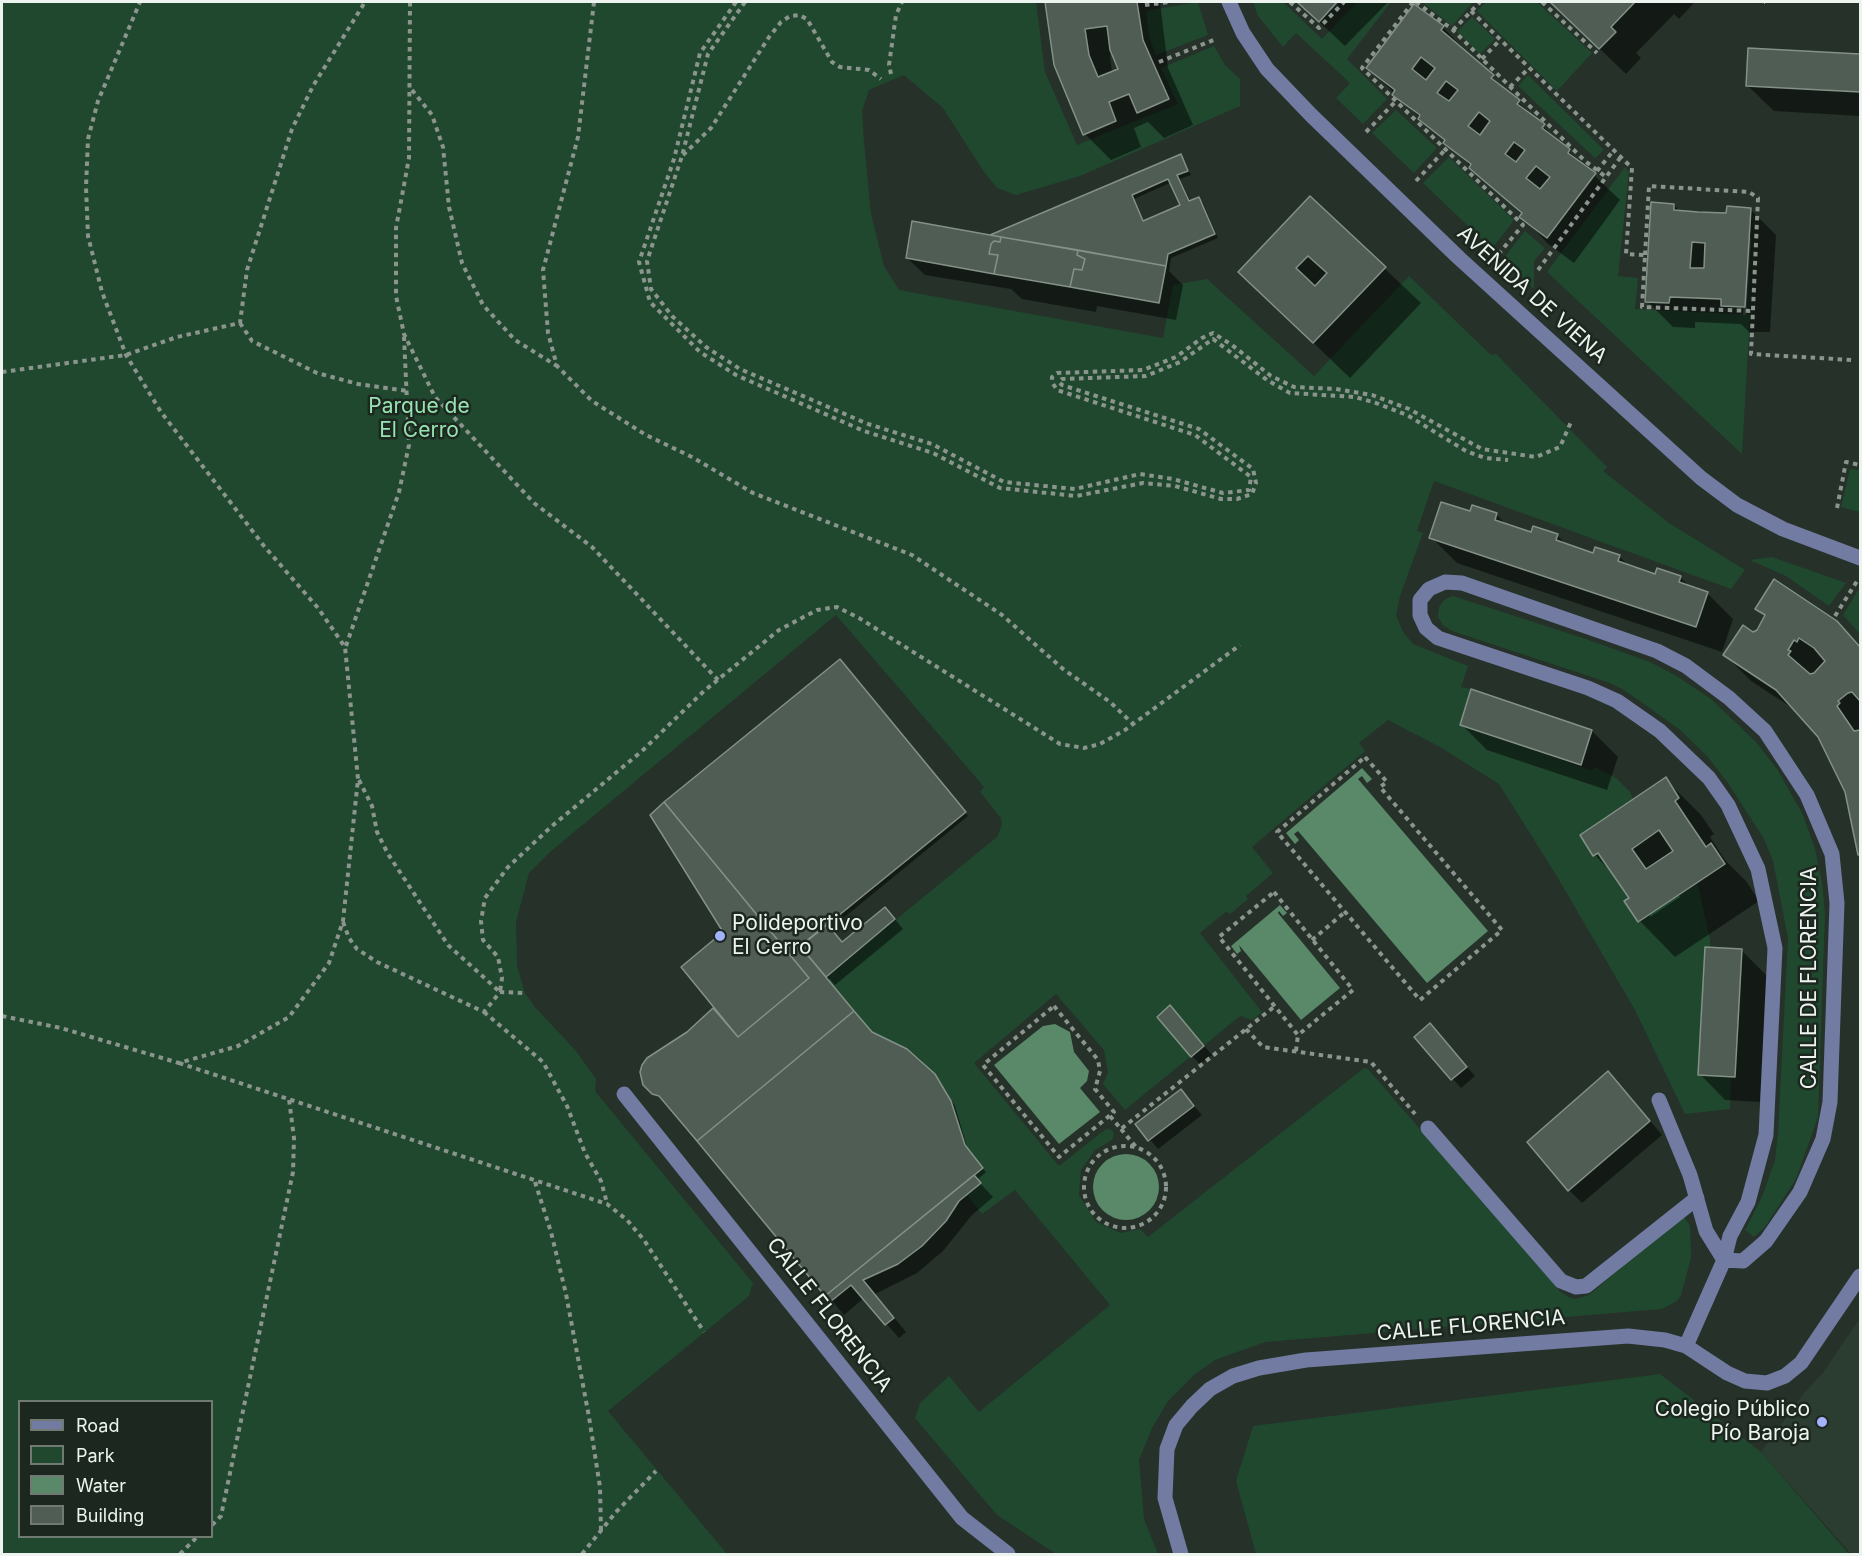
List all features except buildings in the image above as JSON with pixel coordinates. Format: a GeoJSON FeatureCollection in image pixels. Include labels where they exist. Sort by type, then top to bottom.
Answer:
{"type":"FeatureCollection","features":[{"type":"Feature","properties":{"kind":"street","name":"AVENIDA DE VIENA"},"geometry":{"type":"LineString","coordinates":[[1228,2],[1243,33],[1267,69],[1311,116],[1459,258],[1701,478],[1737,505],[1783,529],[1860,558]]}},
{"type":"Feature","properties":{"kind":"street","name":"CALLE DE FLORENCIA"},"geometry":{"type":"LineString","coordinates":[[1686,1346],[1724,1260],[1730,1236],[1748,1202],[1766,1136],[1775,948],[1758,869],[1728,805],[1709,778],[1660,731],[1617,701],[1588,688],[1438,638],[1426,628],[1420,615],[1420,600],[1429,589],[1445,582],[1462,583],[1657,651],[1686,666],[1729,698],[1765,731],[1787,762],[1811,805],[1832,854],[1837,903],[1830,1102],[1825,1130],[1800,1192],[1766,1241],[1743,1261],[1724,1260]]}},
{"type":"Feature","properties":{"kind":"street","name":"CALLE FLORENCIA"},"geometry":{"type":"LineString","coordinates":[[624,1094],[962,1518],[1008,1554]]}},
{"type":"Feature","properties":{"kind":"street"},"geometry":{"type":"LineString","coordinates":[[1659,1100],[1697,1198],[1706,1231],[1724,1260]]}},
{"type":"Feature","properties":{"kind":"street"},"geometry":{"type":"LineString","coordinates":[[1428,1128],[1561,1281],[1576,1287],[1586,1287],[1697,1198]]}},
{"type":"Feature","properties":{"kind":"street","name":"CALLE FLORENCIA"},"geometry":{"type":"LineString","coordinates":[[1181,1554],[1165,1498],[1167,1449],[1176,1425],[1192,1406],[1210,1389],[1233,1376],[1259,1368],[1306,1360],[1628,1336],[1665,1340],[1686,1346],[1727,1373],[1746,1381],[1767,1383],[1776,1380],[1801,1363],[1860,1276]]}},
{"type":"Feature","properties":{"kind":"path"},"geometry":{"type":"LineString","coordinates":[[140,2],[98,101],[88,139],[86,187],[88,236],[102,292],[126,356],[160,412],[191,454],[318,608],[345,647]]}},
{"type":"Feature","properties":{"kind":"path"},"geometry":{"type":"LineString","coordinates":[[365,2],[313,86],[292,129],[247,270],[240,322],[252,341],[317,373],[358,384],[408,391]]}},
{"type":"Feature","properties":{"kind":"path"},"geometry":{"type":"LineString","coordinates":[[178,1063],[238,1046],[289,1017],[329,963],[343,921],[358,779],[345,647],[399,492],[409,445],[404,334],[396,296],[396,228],[409,158],[410,2]]}},
{"type":"Feature","properties":{"kind":"path"},"geometry":{"type":"LineString","coordinates":[[556,366],[548,333],[543,270],[578,137],[594,2]]}},
{"type":"Feature","properties":{"kind":"path"},"geometry":{"type":"LineString","coordinates":[[736,2],[700,53],[674,159],[639,261],[650,302],[700,352],[736,375],[864,431],[933,453],[1000,489],[1076,496],[1143,483],[1175,486],[1221,499],[1237,498],[1252,494],[1256,483],[1254,469],[1199,429],[1062,385],[1059,382],[1062,379],[1146,376],[1180,362],[1214,339],[1267,380],[1290,393],[1355,397],[1376,403],[1407,415],[1466,451],[1485,458],[1509,460]]}},
{"type":"Feature","properties":{"kind":"path"},"geometry":{"type":"LineString","coordinates":[[746,2],[708,54],[682,156],[647,261],[651,289],[672,316],[706,347],[740,369],[868,424],[932,444],[1004,482],[1075,489],[1140,474],[1173,479],[1223,493],[1249,490],[1251,477],[1195,435],[1057,390],[1052,382],[1052,377],[1057,373],[1143,370],[1176,357],[1213,333],[1271,376],[1294,387],[1336,389],[1372,395],[1409,409],[1482,449],[1536,457],[1560,447],[1571,422]]}},
{"type":"Feature","properties":{"kind":"path"},"geometry":{"type":"LineString","coordinates":[[891,74],[889,65],[896,15],[902,2]]}},
{"type":"Feature","properties":{"kind":"path"},"geometry":{"type":"LineString","coordinates":[[1145,5],[1170,2]]}},
{"type":"Feature","properties":{"kind":"path"},"geometry":{"type":"LineString","coordinates":[[1290,2],[1319,28],[1344,2]]}},
{"type":"Feature","properties":{"kind":"path"},"geometry":{"type":"LineString","coordinates":[[1496,257],[1523,225],[1444,152],[1362,68],[1415,2],[1453,30],[1606,177]]}},
{"type":"Feature","properties":{"kind":"path"},"geometry":{"type":"LineString","coordinates":[[1453,30],[1480,2]]}},
{"type":"Feature","properties":{"kind":"path"},"geometry":{"type":"LineString","coordinates":[[1542,2],[1597,53]]}},
{"type":"Feature","properties":{"kind":"path"},"geometry":{"type":"LineString","coordinates":[[1471,11],[1632,168],[1626,254],[1645,255]]}},
{"type":"Feature","properties":{"kind":"path"},"geometry":{"type":"LineString","coordinates":[[682,156],[711,128],[769,37],[781,22],[790,16],[799,15],[807,19],[832,62],[840,67],[869,70],[881,79]]}},
{"type":"Feature","properties":{"kind":"path"},"geometry":{"type":"LineString","coordinates":[[1159,62],[1216,39]]}},
{"type":"Feature","properties":{"kind":"path"},"geometry":{"type":"LineString","coordinates":[[1482,59],[1500,40]]}},
{"type":"Feature","properties":{"kind":"path"},"geometry":{"type":"LineString","coordinates":[[1510,87],[1528,69]]}},
{"type":"Feature","properties":{"kind":"path"},"geometry":{"type":"LineString","coordinates":[[411,89],[432,114],[443,147],[449,207],[462,263],[483,305],[515,340],[556,366],[592,401],[646,435],[692,457],[753,493],[912,555],[1002,615],[1063,669],[1110,702],[1133,724]]}},
{"type":"Feature","properties":{"kind":"path"},"geometry":{"type":"LineString","coordinates":[[1366,132],[1395,102]]}},
{"type":"Feature","properties":{"kind":"path"},"geometry":{"type":"LineString","coordinates":[[1598,171],[1613,151]]}},
{"type":"Feature","properties":{"kind":"path"},"geometry":{"type":"LineString","coordinates":[[1416,181],[1444,152]]}},
{"type":"Feature","properties":{"kind":"path"},"geometry":{"type":"LineString","coordinates":[[1538,270],[1620,158]]}},
{"type":"Feature","properties":{"kind":"path"},"geometry":{"type":"LineString","coordinates":[[1752,311],[1641,307],[1649,186],[1749,192],[1758,198],[1751,354],[1852,360]]}},
{"type":"Feature","properties":{"kind":"path"},"geometry":{"type":"LineString","coordinates":[[2,372],[126,356],[177,336],[240,322]]}},
{"type":"Feature","properties":{"kind":"path"},"geometry":{"type":"LineString","coordinates":[[404,334],[435,397],[534,503],[592,547],[718,680]]}},
{"type":"Feature","properties":{"kind":"path"},"geometry":{"type":"LineString","coordinates":[[1837,508],[1846,462],[1860,465]]}},
{"type":"Feature","properties":{"kind":"path"},"geometry":{"type":"LineString","coordinates":[[1834,616],[1859,578]]}},
{"type":"Feature","properties":{"kind":"path"},"geometry":{"type":"LineString","coordinates":[[484,1012],[500,992],[502,978],[498,957],[483,940],[481,921],[485,898],[508,867],[552,826],[642,751],[718,680],[779,630],[817,610],[837,607],[859,618],[1060,744],[1084,748],[1133,724],[1240,645]]}},
{"type":"Feature","properties":{"kind":"path"},"geometry":{"type":"LineString","coordinates":[[1365,757],[1387,782],[1380,787],[1502,930],[1420,1000],[1345,912],[1277,832],[1365,757]]}},
{"type":"Feature","properties":{"kind":"path"},"geometry":{"type":"LineString","coordinates":[[358,779],[372,806],[377,832],[388,854],[448,945],[500,992],[525,993]]}},
{"type":"Feature","properties":{"kind":"path"},"geometry":{"type":"LineString","coordinates":[[1296,1051],[1298,1035],[1353,990],[1274,892],[1219,937],[1298,1035]]}},
{"type":"Feature","properties":{"kind":"path"},"geometry":{"type":"LineString","coordinates":[[1312,940],[1345,912]]}},
{"type":"Feature","properties":{"kind":"path"},"geometry":{"type":"LineString","coordinates":[[343,921],[349,938],[357,949],[377,962],[484,1012],[543,1062],[567,1106],[585,1153],[601,1181],[607,1204]]}},
{"type":"Feature","properties":{"kind":"path"},"geometry":{"type":"LineString","coordinates":[[1054,1006],[1098,1060],[1100,1071],[1095,1089],[1114,1112],[1110,1116],[1059,1157],[983,1065],[1054,1006]]}},
{"type":"Feature","properties":{"kind":"path"},"geometry":{"type":"LineString","coordinates":[[1121,1129],[1275,1006]]}},
{"type":"Feature","properties":{"kind":"path"},"geometry":{"type":"LineString","coordinates":[[2,1016],[61,1028],[178,1063],[607,1204],[627,1220],[644,1240],[704,1332]]}},
{"type":"Feature","properties":{"kind":"path"},"geometry":{"type":"LineString","coordinates":[[1246,1029],[1263,1047],[1371,1062],[1428,1128]]}},
{"type":"Feature","properties":{"kind":"path"},"geometry":{"type":"LineString","coordinates":[[213,1524],[221,1516],[292,1172],[294,1138],[289,1099]]}},
{"type":"Feature","properties":{"kind":"path"},"geometry":{"type":"LineString","coordinates":[[1110,1116],[1136,1148],[1156,1159],[1164,1171],[1166,1185],[1165,1198],[1150,1220],[1139,1226],[1126,1228],[1113,1226],[1092,1211],[1084,1186],[1086,1174],[1094,1161],[1104,1152],[1117,1147],[1136,1148]]}},
{"type":"Feature","properties":{"kind":"path"},"geometry":{"type":"LineString","coordinates":[[535,1181],[551,1232],[563,1283],[589,1417],[600,1487],[601,1531]]}},
{"type":"Feature","properties":{"kind":"path"},"geometry":{"type":"LineString","coordinates":[[582,1554],[656,1471]]}},
{"type":"Feature","properties":{"kind":"path"},"geometry":{"type":"LineString","coordinates":[[180,1554],[196,1538]]}},
{"type":"Feature","properties":{"kind":"shaded area","name":"Colegio Público Pío Baroja"},"geometry":{"type":"Polygon","coordinates":[[[1860,1318],[1860,1554],[1851,1554],[1761,1452],[1804,1393],[1822,1374],[1860,1318]]]}},
{"type":"Feature","properties":{"kind":"green space","name":"Parque de El Cerro"},"geometry":{"type":"Polygon","coordinates":[[[2,2],[1036,2],[1045,72],[1077,145],[1178,104],[1161,68],[1214,46],[1225,65],[1240,79],[1240,106],[1080,176],[1016,195],[997,188],[984,172],[943,108],[904,75],[869,90],[862,111],[871,214],[884,266],[899,290],[1163,338],[1173,285],[1207,279],[1314,376],[1409,276],[1491,355],[1496,354],[1607,467],[1603,471],[1669,523],[1745,570],[1731,589],[1434,481],[1417,531],[1423,533],[1400,596],[1396,615],[1403,632],[1413,644],[1468,666],[1461,687],[1471,689],[1460,725],[1592,771],[1594,767],[1616,778],[1630,792],[1633,799],[1580,835],[1593,856],[1598,853],[1629,898],[1624,901],[1638,922],[1697,882],[1710,939],[1710,947],[1705,947],[1698,1075],[1731,1076],[1730,1109],[1685,1114],[1635,1010],[1558,878],[1499,784],[1440,747],[1388,720],[1359,743],[1365,751],[1252,847],[1273,873],[1246,896],[1248,899],[1230,914],[1227,911],[1200,933],[1262,1012],[1252,1020],[1240,1016],[1125,1110],[1103,1084],[1108,1072],[1104,1050],[1056,994],[974,1063],[1059,1166],[1102,1132],[1107,1129],[1112,1130],[1114,1134],[1112,1140],[1095,1150],[1081,1170],[1079,1195],[1096,1222],[1121,1233],[1140,1229],[1148,1237],[1364,1068],[1368,1069],[1560,1291],[1568,1297],[1575,1299],[1589,1295],[1683,1215],[1690,1226],[1691,1258],[1681,1295],[1677,1301],[1662,1309],[1265,1342],[1215,1360],[1195,1374],[1168,1401],[1152,1428],[1139,1460],[1144,1519],[1158,1554],[1056,1554],[997,1515],[915,1418],[920,1403],[949,1376],[979,1412],[1110,1305],[1015,1190],[982,1214],[967,1195],[981,1183],[974,1175],[983,1168],[965,1145],[956,1113],[946,1090],[920,1059],[907,1049],[872,1032],[826,977],[998,836],[1002,824],[1001,818],[980,792],[984,787],[836,615],[550,852],[529,873],[516,922],[517,966],[525,993],[576,1051],[596,1079],[595,1091],[753,1283],[749,1296],[608,1411],[727,1554],[2,1554],[2,2]]]}},
{"type":"Feature","properties":{"kind":"green space"},"geometry":{"type":"Polygon","coordinates":[[[1198,2],[1208,35],[1156,55],[1149,37],[1146,11],[1198,2]]]}},
{"type":"Feature","properties":{"kind":"green space"},"geometry":{"type":"Polygon","coordinates":[[[1253,2],[1283,2],[1322,39],[1357,2],[1391,2],[1347,59],[1387,99],[1363,124],[1336,98],[1350,83],[1296,33],[1283,47],[1258,16],[1253,2]]]}},
{"type":"Feature","properties":{"kind":"green space"},"geometry":{"type":"Polygon","coordinates":[[[1422,2],[1473,2],[1452,26],[1422,2]]]}},
{"type":"Feature","properties":{"kind":"green space"},"geometry":{"type":"Polygon","coordinates":[[[1486,2],[1537,2],[1592,53],[1557,91],[1477,11],[1486,2]]]}},
{"type":"Feature","properties":{"kind":"green space"},"geometry":{"type":"Polygon","coordinates":[[[1472,17],[1495,39],[1480,54],[1457,32],[1472,17]]]}},
{"type":"Feature","properties":{"kind":"green space"},"geometry":{"type":"Polygon","coordinates":[[[1528,75],[1604,150],[1595,158],[1518,86],[1528,75]]]}},
{"type":"Feature","properties":{"kind":"green space"},"geometry":{"type":"Polygon","coordinates":[[[1396,110],[1437,148],[1414,173],[1372,133],[1396,110]]]}},
{"type":"Feature","properties":{"kind":"green space"},"geometry":{"type":"Polygon","coordinates":[[[1449,157],[1514,220],[1492,249],[1423,183],[1449,157]]]}},
{"type":"Feature","properties":{"kind":"green space"},"geometry":{"type":"Polygon","coordinates":[[[1625,167],[1629,172],[1618,276],[1638,278],[1635,309],[1750,315],[1742,454],[1547,272],[1625,167]]]}},
{"type":"Feature","properties":{"kind":"green space"},"geometry":{"type":"Polygon","coordinates":[[[1525,231],[1545,248],[1534,261],[1534,289],[1503,259],[1525,231]]]}},
{"type":"Feature","properties":{"kind":"green space"},"geometry":{"type":"Polygon","coordinates":[[[1850,469],[1860,470],[1860,512],[1841,507],[1850,469]]]}},
{"type":"Feature","properties":{"kind":"green space"},"geometry":{"type":"Polygon","coordinates":[[[1772,557],[1846,583],[1829,606],[1786,576],[1750,560],[1772,557]]]}},
{"type":"Feature","properties":{"kind":"green space"},"geometry":{"type":"Polygon","coordinates":[[[1860,587],[1860,634],[1843,615],[1860,587]]]}},
{"type":"Feature","properties":{"kind":"green space"},"geometry":{"type":"Polygon","coordinates":[[[1453,596],[1586,639],[1650,662],[1675,675],[1711,699],[1756,742],[1777,769],[1803,815],[1815,849],[1822,882],[1825,913],[1818,1117],[1796,1179],[1765,1227],[1754,1237],[1745,1230],[1762,1197],[1775,1160],[1788,938],[1773,861],[1764,839],[1728,783],[1707,756],[1679,729],[1624,690],[1610,683],[1452,631],[1443,625],[1438,617],[1439,607],[1445,599],[1453,596]]]}},
{"type":"Feature","properties":{"kind":"green space"},"geometry":{"type":"Polygon","coordinates":[[[1660,1374],[1761,1452],[1849,1554],[1256,1554],[1236,1481],[1253,1426],[1660,1374]]]}},
{"type":"Feature","properties":{"kind":"water"},"geometry":{"type":"Polygon","coordinates":[[[1362,768],[1372,779],[1367,783],[1362,776],[1358,779],[1488,931],[1427,983],[1298,831],[1294,834],[1299,840],[1295,844],[1286,833],[1362,768]]]}},
{"type":"Feature","properties":{"kind":"water"},"geometry":{"type":"Polygon","coordinates":[[[1280,905],[1287,913],[1283,916],[1279,911],[1278,913],[1340,988],[1301,1020],[1239,945],[1241,951],[1237,954],[1231,946],[1280,905]]]}},
{"type":"Feature","properties":{"kind":"water"},"geometry":{"type":"Polygon","coordinates":[[[1055,1024],[1070,1032],[1074,1052],[1089,1071],[1087,1081],[1080,1088],[1100,1112],[1059,1144],[994,1065],[1043,1026],[1055,1024]]]}},
{"type":"Feature","properties":{"kind":"water"},"geometry":{"type":"Polygon","coordinates":[[[1126,1154],[1139,1156],[1154,1169],[1159,1187],[1157,1200],[1144,1215],[1126,1220],[1113,1218],[1098,1205],[1093,1187],[1095,1174],[1108,1159],[1126,1154]]]}},
{"type":"Feature","properties":{"kind":"place","name":"Polideportivo El Cerro"},"geometry":{"type":"Point","coordinates":[720,936]}},
{"type":"Feature","properties":{"kind":"place","name":"Colegio Público Pío Baroja"},"geometry":{"type":"Point","coordinates":[1822,1422]}}]}
